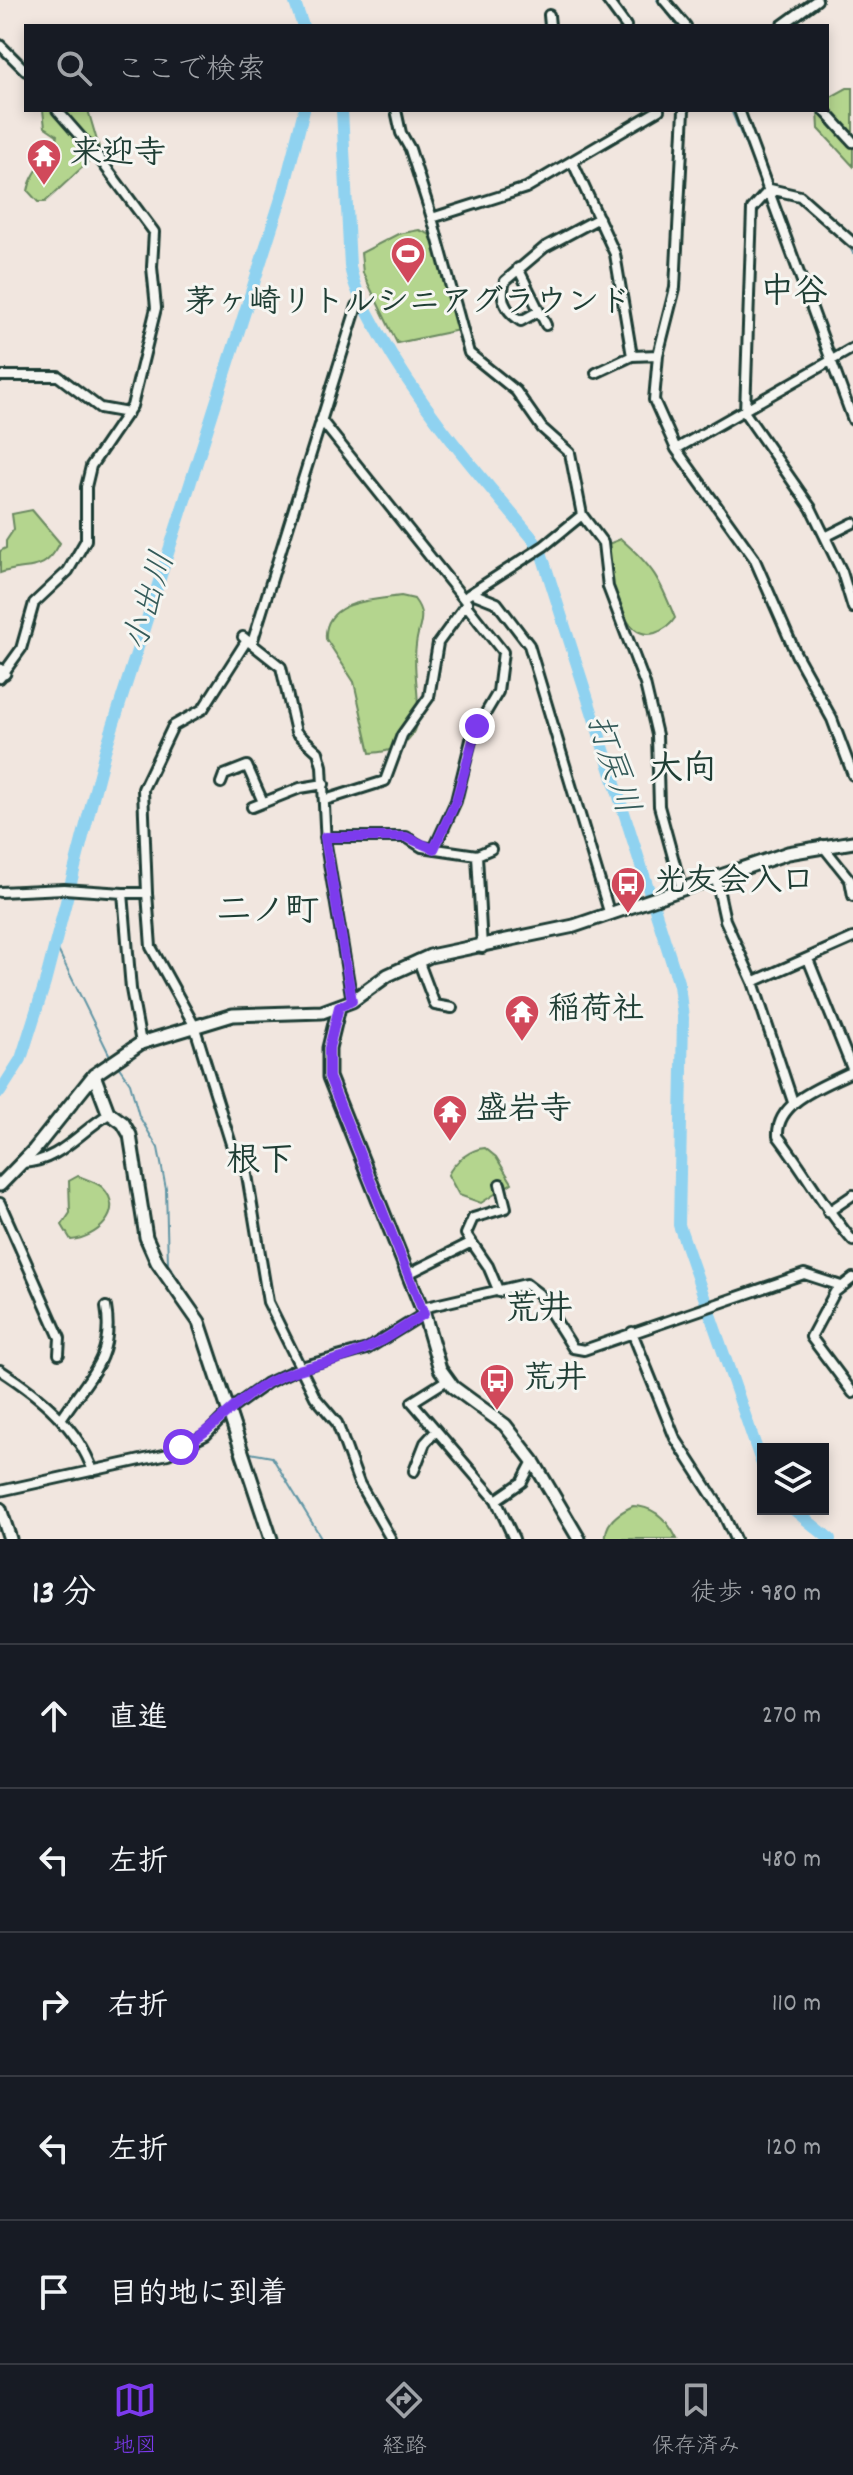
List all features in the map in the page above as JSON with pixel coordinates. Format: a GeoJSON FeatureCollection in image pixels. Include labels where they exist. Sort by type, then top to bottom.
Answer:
{"type":"FeatureCollection","features":[{"type":"Feature","properties":{"kind":"street"},"geometry":{"type":"LineString","coordinates":[[607,0],[625,24]]}},
{"type":"Feature","properties":{"kind":"street"},"geometry":{"type":"LineString","coordinates":[[664,0],[684,24]]}},
{"type":"Feature","properties":{"kind":"street"},"geometry":{"type":"LineString","coordinates":[[784,24],[817,0]]}},
{"type":"Feature","properties":{"kind":"street"},"geometry":{"type":"LineString","coordinates":[[549,15],[550,24]]}},
{"type":"Feature","properties":{"kind":"street"},"geometry":{"type":"LineString","coordinates":[[0,45],[24,69]]}},
{"type":"Feature","properties":{"kind":"street"},"geometry":{"type":"LineString","coordinates":[[1,674],[21,649],[34,603],[68,571],[86,540],[86,487],[91,466],[128,413],[156,308],[152,267],[154,232],[99,158],[59,112]]}},
{"type":"Feature","properties":{"kind":"street"},"geometry":{"type":"LineString","coordinates":[[396,112],[432,218],[469,353],[516,391],[542,428],[570,453],[582,515],[603,543],[608,587],[645,684],[657,735],[659,806],[682,890]]}},
{"type":"Feature","properties":{"kind":"street"},"geometry":{"type":"LineString","coordinates":[[432,218],[526,188],[656,112]]}},
{"type":"Feature","properties":{"kind":"street"},"geometry":{"type":"LineString","coordinates":[[684,112],[675,288],[658,355],[654,400],[676,449],[754,558],[796,654],[832,719],[853,775]]}},
{"type":"Feature","properties":{"kind":"street"},"geometry":{"type":"LineString","coordinates":[[740,112],[853,420]]}},
{"type":"Feature","properties":{"kind":"street"},"geometry":{"type":"LineString","coordinates":[[826,112],[853,142]]}},
{"type":"Feature","properties":{"kind":"street"},"geometry":{"type":"LineString","coordinates":[[573,163],[615,254],[632,356]]}},
{"type":"Feature","properties":{"kind":"street"},"geometry":{"type":"LineString","coordinates":[[770,189],[800,196],[853,243]]}},
{"type":"Feature","properties":{"kind":"street"},"geometry":{"type":"LineString","coordinates":[[770,189],[752,209],[745,413],[811,508],[842,572],[853,608]]}},
{"type":"Feature","properties":{"kind":"street"},"geometry":{"type":"LineString","coordinates":[[539,311],[521,321],[509,313],[503,303],[505,281],[545,247],[599,218]]}},
{"type":"Feature","properties":{"kind":"street"},"geometry":{"type":"LineString","coordinates":[[518,268],[546,325]]}},
{"type":"Feature","properties":{"kind":"street"},"geometry":{"type":"LineString","coordinates":[[357,306],[247,640],[203,709],[173,726],[143,789],[151,947],[194,1025],[231,1144],[247,1175],[268,1302],[315,1397],[337,1423],[359,1483],[391,1539]]}},
{"type":"Feature","properties":{"kind":"street"},"geometry":{"type":"LineString","coordinates":[[676,449],[745,413],[853,348]]}},
{"type":"Feature","properties":{"kind":"street"},"geometry":{"type":"LineString","coordinates":[[596,373],[632,356],[658,355]]}},
{"type":"Feature","properties":{"kind":"street"},"geometry":{"type":"LineString","coordinates":[[0,376],[58,376],[100,408],[128,413]]}},
{"type":"Feature","properties":{"kind":"street"},"geometry":{"type":"LineString","coordinates":[[321,420],[467,598],[503,652],[498,692],[472,736],[456,801],[434,849]]}},
{"type":"Feature","properties":{"kind":"street"},"geometry":{"type":"LineString","coordinates":[[325,800],[385,781],[402,735],[429,697],[438,643],[467,598],[544,546],[582,515]]}},
{"type":"Feature","properties":{"kind":"street"},"geometry":{"type":"LineString","coordinates":[[825,537],[853,523]]}},
{"type":"Feature","properties":{"kind":"street"},"geometry":{"type":"LineString","coordinates":[[467,598],[497,603],[529,645],[610,915]]}},
{"type":"Feature","properties":{"kind":"street"},"geometry":{"type":"LineString","coordinates":[[247,640],[281,667],[296,732],[318,752],[324,784],[325,837],[352,1001]]}},
{"type":"Feature","properties":{"kind":"street"},"geometry":{"type":"LineString","coordinates":[[221,783],[224,775],[247,766],[263,802]]}},
{"type":"Feature","properties":{"kind":"street"},"geometry":{"type":"LineString","coordinates":[[252,807],[300,788],[324,784]]}},
{"type":"Feature","properties":{"kind":"street"},"geometry":{"type":"LineString","coordinates":[[325,837],[406,837],[434,849],[477,855],[491,849]]}},
{"type":"Feature","properties":{"kind":"street"},"geometry":{"type":"LineString","coordinates":[[0,1185],[22,1163],[94,1075],[141,1043],[194,1025],[251,1012],[309,1013],[339,1007],[388,975],[418,960],[482,948],[610,915],[788,853],[853,842]]}},
{"type":"Feature","properties":{"kind":"street"},"geometry":{"type":"LineString","coordinates":[[822,845],[850,880],[853,896]]}},
{"type":"Feature","properties":{"kind":"street"},"geometry":{"type":"LineString","coordinates":[[477,855],[482,948]]}},
{"type":"Feature","properties":{"kind":"street"},"geometry":{"type":"LineString","coordinates":[[716,879],[725,920],[753,982],[793,1102]]}},
{"type":"Feature","properties":{"kind":"street"},"geometry":{"type":"LineString","coordinates":[[0,892],[69,890],[147,893]]}},
{"type":"Feature","properties":{"kind":"street"},"geometry":{"type":"LineString","coordinates":[[123,893],[131,989],[141,1043]]}},
{"type":"Feature","properties":{"kind":"street"},"geometry":{"type":"LineString","coordinates":[[753,982],[853,938]]}},
{"type":"Feature","properties":{"kind":"street"},"geometry":{"type":"LineString","coordinates":[[808,959],[853,1071],[793,1102],[778,1128],[778,1136],[809,1176],[828,1212],[853,1241]]}},
{"type":"Feature","properties":{"kind":"street"},"geometry":{"type":"LineString","coordinates":[[418,960],[435,1005],[452,1008]]}},
{"type":"Feature","properties":{"kind":"street"},"geometry":{"type":"LineString","coordinates":[[339,1007],[329,1048],[329,1077],[423,1311],[436,1359],[447,1380],[505,1425],[533,1461],[579,1539]]}},
{"type":"Feature","properties":{"kind":"street"},"geometry":{"type":"LineString","coordinates":[[94,1075],[109,1114],[123,1123],[130,1135],[142,1222],[151,1249],[194,1311],[231,1409],[271,1539]]}},
{"type":"Feature","properties":{"kind":"street"},"geometry":{"type":"LineString","coordinates":[[22,1163],[39,1163],[75,1142],[89,1126],[109,1114]]}},
{"type":"Feature","properties":{"kind":"street"},"geometry":{"type":"LineString","coordinates":[[499,1292],[488,1266],[466,1234],[468,1222],[506,1208],[500,1184]]}},
{"type":"Feature","properties":{"kind":"street"},"geometry":{"type":"LineString","coordinates":[[828,1212],[853,1195]]}},
{"type":"Feature","properties":{"kind":"street"},"geometry":{"type":"LineString","coordinates":[[0,1203],[60,1338],[59,1354]]}},
{"type":"Feature","properties":{"kind":"street"},"geometry":{"type":"LineString","coordinates":[[408,1274],[470,1243]]}},
{"type":"Feature","properties":{"kind":"street"},"geometry":{"type":"LineString","coordinates":[[0,1491],[168,1454],[206,1435],[231,1409],[267,1383],[301,1367],[367,1349],[423,1311],[526,1284],[539,1294],[573,1348],[584,1350],[804,1274],[841,1286]]}},
{"type":"Feature","properties":{"kind":"street"},"geometry":{"type":"LineString","coordinates":[[853,1278],[841,1286],[811,1337],[853,1393]]}},
{"type":"Feature","properties":{"kind":"street"},"geometry":{"type":"LineString","coordinates":[[61,1419],[104,1354],[110,1337],[106,1307]]}},
{"type":"Feature","properties":{"kind":"street"},"geometry":{"type":"LineString","coordinates":[[632,1332],[675,1438],[715,1499],[735,1539]]}},
{"type":"Feature","properties":{"kind":"street"},"geometry":{"type":"LineString","coordinates":[[0,1370],[29,1389],[61,1419],[83,1445],[93,1471]]}},
{"type":"Feature","properties":{"kind":"street"},"geometry":{"type":"LineString","coordinates":[[447,1380],[412,1402],[496,1500],[514,1539]]}},
{"type":"Feature","properties":{"kind":"street"},"geometry":{"type":"LineString","coordinates":[[414,1471],[425,1443],[436,1431]]}},
{"type":"Feature","properties":{"kind":"street"},"geometry":{"type":"LineString","coordinates":[[496,1500],[522,1482],[533,1461]]}},
{"type":"Feature","properties":{"kind":"street"},"geometry":{"type":"LineString","coordinates":[[2,1516],[10,1539]]}},
{"type":"Feature","properties":{"kind":"green space"},"geometry":{"type":"Polygon","coordinates":[[[853,88],[853,166],[819,129],[818,112],[829,112],[829,98],[853,88]]]}},
{"type":"Feature","properties":{"kind":"green space"},"geometry":{"type":"Polygon","coordinates":[[[43,112],[89,112],[100,151],[45,202],[38,202],[28,191],[30,182],[53,148],[57,135],[45,127],[43,112]]]}},
{"type":"Feature","properties":{"kind":"green space","name":"茅ヶ崎リトルシニアグラウンド"},"geometry":{"type":"Polygon","coordinates":[[[419,230],[429,234],[434,243],[459,330],[397,343],[363,273],[361,253],[398,234],[419,230]]]}},
{"type":"Feature","properties":{"kind":"green space"},"geometry":{"type":"Polygon","coordinates":[[[32,510],[60,543],[48,560],[41,564],[0,573],[0,551],[6,548],[6,541],[14,529],[12,514],[32,510]]]}},
{"type":"Feature","properties":{"kind":"green space"},"geometry":{"type":"Polygon","coordinates":[[[621,539],[654,574],[675,618],[658,632],[643,633],[633,628],[619,605],[604,551],[608,544],[621,539]]]}},
{"type":"Feature","properties":{"kind":"green space"},"geometry":{"type":"Polygon","coordinates":[[[401,596],[414,599],[421,616],[415,662],[418,714],[415,729],[407,741],[393,749],[370,753],[354,682],[326,639],[327,626],[333,616],[352,604],[401,596]]]}},
{"type":"Feature","properties":{"kind":"green space"},"geometry":{"type":"Polygon","coordinates":[[[485,1148],[496,1157],[512,1183],[481,1203],[459,1195],[448,1175],[463,1157],[485,1148]]]}},
{"type":"Feature","properties":{"kind":"green space"},"geometry":{"type":"Polygon","coordinates":[[[78,1176],[102,1187],[109,1196],[111,1206],[110,1214],[98,1229],[71,1240],[62,1225],[70,1213],[69,1181],[78,1176]]]}},
{"type":"Feature","properties":{"kind":"green space"},"geometry":{"type":"Polygon","coordinates":[[[633,1506],[660,1516],[677,1539],[606,1539],[610,1523],[633,1506]]]}},
{"type":"Feature","properties":{"kind":"waterway","name":"小出川"},"geometry":{"type":"LineString","coordinates":[[294,0],[302,24]]}},
{"type":"Feature","properties":{"kind":"waterway"},"geometry":{"type":"LineString","coordinates":[[657,0],[676,24]]}},
{"type":"Feature","properties":{"kind":"waterway","name":"小出川"},"geometry":{"type":"LineString","coordinates":[[0,1092],[21,1059],[45,983],[105,751],[284,189],[303,112]]}},
{"type":"Feature","properties":{"kind":"waterway","name":"打戻川"},"geometry":{"type":"LineString","coordinates":[[342,112],[350,266],[355,284],[379,333],[413,388],[533,539],[542,555],[679,985],[683,1018],[679,1225],[757,1450]]}},
{"type":"Feature","properties":{"kind":"waterway"},"geometry":{"type":"LineString","coordinates":[[732,112],[763,187]]}},
{"type":"Feature","properties":{"kind":"waterway"},"geometry":{"type":"LineString","coordinates":[[780,197],[793,198],[817,216]]}},
{"type":"Feature","properties":{"kind":"waterway"},"geometry":{"type":"LineString","coordinates":[[848,244],[853,253]]}},
{"type":"Feature","properties":{"kind":"waterway"},"geometry":{"type":"LineString","coordinates":[[55,944],[111,1058]]}},
{"type":"Feature","properties":{"kind":"waterway"},"geometry":{"type":"LineString","coordinates":[[118,1066],[130,1083],[139,1116],[158,1148],[166,1189],[168,1264],[203,1317],[234,1404]]}},
{"type":"Feature","properties":{"kind":"waterway"},"geometry":{"type":"LineString","coordinates":[[236,1410],[265,1503]]}},
{"type":"Feature","properties":{"kind":"waterway"},"geometry":{"type":"LineString","coordinates":[[250,1453],[272,1457],[322,1539]]}},
{"type":"Feature","properties":{"kind":"waterway","name":"打戻川"},"geometry":{"type":"LineString","coordinates":[[800,1515],[830,1539]]}},
{"type":"Feature","properties":{"kind":"place","name":"来迎寺"},"geometry":{"type":"Point","coordinates":[44,187]}},
{"type":"Feature","properties":{"kind":"place","name":"茅ヶ崎リトルシニアグラウンド"},"geometry":{"type":"Point","coordinates":[408,285]}},
{"type":"Feature","properties":{"kind":"place","name":"光友会入口"},"geometry":{"type":"Point","coordinates":[628,915]}},
{"type":"Feature","properties":{"kind":"place","name":"稲荷社"},"geometry":{"type":"Point","coordinates":[522,1043]}},
{"type":"Feature","properties":{"kind":"place","name":"盛岩寺"},"geometry":{"type":"Point","coordinates":[450,1143]}},
{"type":"Feature","properties":{"kind":"place","name":"荒井"},"geometry":{"type":"Point","coordinates":[497,1412]}},
{"type":"Feature","properties":{"kind":"district","name":"中谷"},"geometry":{"type":"Point","coordinates":[794,294]}},
{"type":"Feature","properties":{"kind":"district","name":"大向"},"geometry":{"type":"Point","coordinates":[683,771]}},
{"type":"Feature","properties":{"kind":"district","name":"二ノ町"},"geometry":{"type":"Point","coordinates":[268,913]}},
{"type":"Feature","properties":{"kind":"district","name":"根下"},"geometry":{"type":"Point","coordinates":[260,1163]}},
{"type":"Feature","properties":{"kind":"district","name":"荒井"},"geometry":{"type":"Point","coordinates":[539,1311]}},
{"type":"Feature","properties":{"kind":"route"},"geometry":{"type":"LineString","coordinates":[[181,1447],[206,1435],[231,1409],[267,1383],[301,1367],[367,1349],[424,1314],[329,1077],[327,1061],[339,1007],[352,1001],[325,837],[406,837],[422,847],[434,849],[456,801],[477,726]]}}]}
